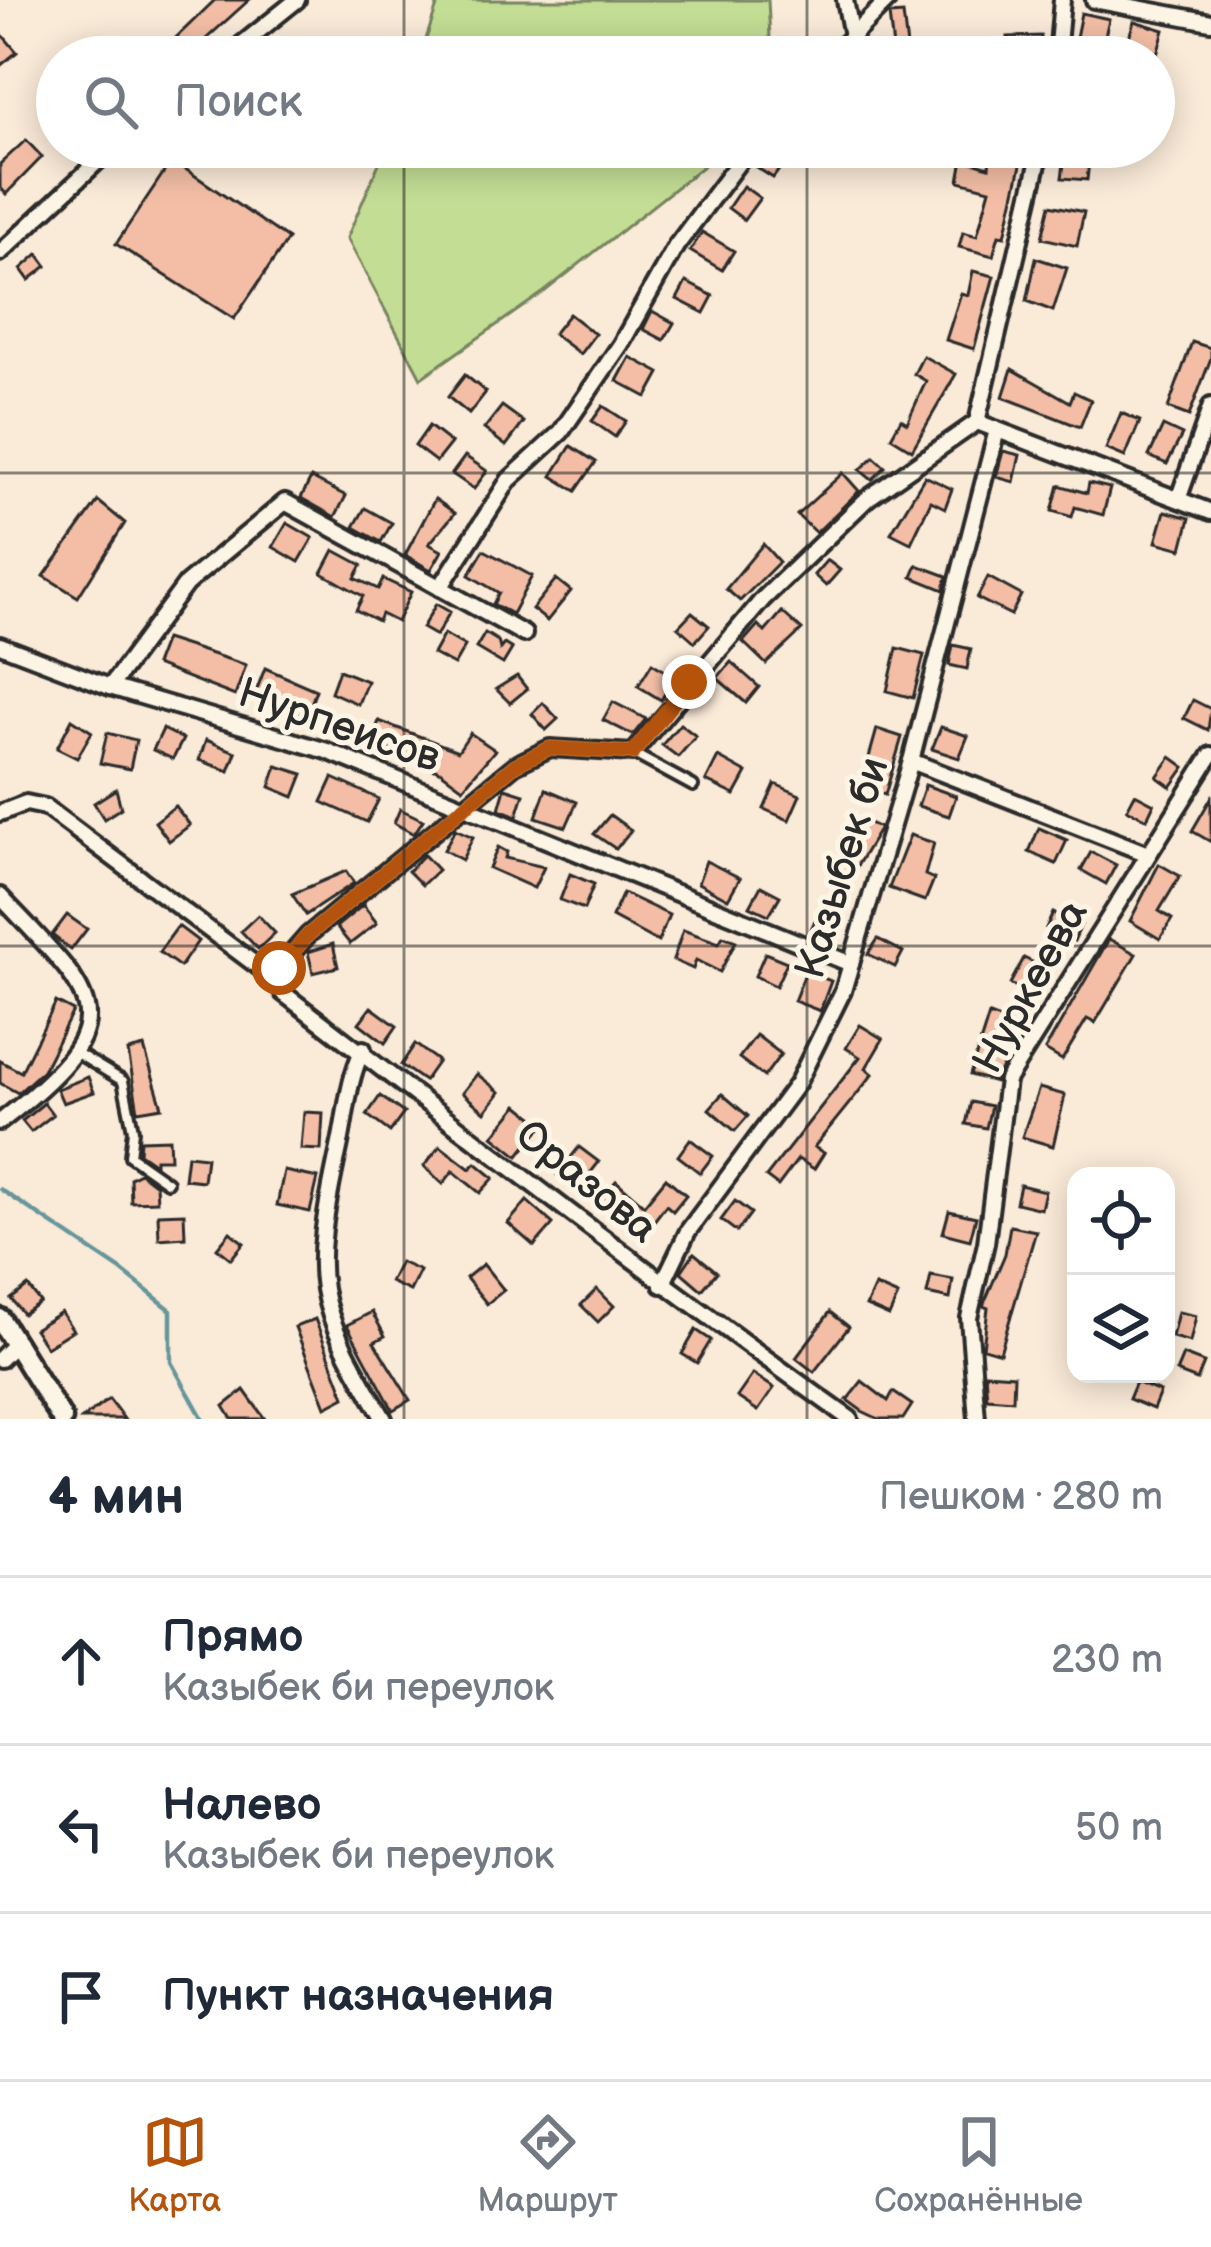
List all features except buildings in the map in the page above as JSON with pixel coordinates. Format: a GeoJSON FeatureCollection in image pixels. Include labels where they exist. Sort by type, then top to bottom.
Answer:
{"type":"FeatureCollection","features":[{"type":"Feature","properties":{"kind":"street"},"geometry":{"type":"LineString","coordinates":[[252,36],[297,0]]}},
{"type":"Feature","properties":{"kind":"street"},"geometry":{"type":"LineString","coordinates":[[845,0],[852,36]]}},
{"type":"Feature","properties":{"kind":"street"},"geometry":{"type":"LineString","coordinates":[[852,36],[888,0]]}},
{"type":"Feature","properties":{"kind":"street"},"geometry":{"type":"LineString","coordinates":[[1059,36],[1062,0]]}},
{"type":"Feature","properties":{"kind":"street"},"geometry":{"type":"LineString","coordinates":[[1094,0],[1211,22]]}},
{"type":"Feature","properties":{"kind":"street"},"geometry":{"type":"LineString","coordinates":[[0,253],[91,168]]}},
{"type":"Feature","properties":{"kind":"street"},"geometry":{"type":"LineString","coordinates":[[440,588],[509,480],[561,432],[621,344],[676,246],[734,168]]}},
{"type":"Feature","properties":{"kind":"street"},"geometry":{"type":"LineString","coordinates":[[280,987],[279,968],[308,935],[515,765],[550,748],[633,753],[763,599],[868,498],[977,422],[1037,168]]}},
{"type":"Feature","properties":{"kind":"street"},"geometry":{"type":"LineString","coordinates":[[1180,497],[1211,406]]}},
{"type":"Feature","properties":{"kind":"street"},"geometry":{"type":"LineString","coordinates":[[977,422],[1211,512]]}},
{"type":"Feature","properties":{"kind":"street","name":"Казыбек би"},"geometry":{"type":"LineString","coordinates":[[662,1285],[688,1231],[796,1084],[851,964],[911,761],[997,430]]}},
{"type":"Feature","properties":{"kind":"street"},"geometry":{"type":"LineString","coordinates":[[110,687],[186,584],[285,502],[524,634]]}},
{"type":"Feature","properties":{"kind":"street","name":"Нурпеисов"},"geometry":{"type":"LineString","coordinates":[[0,645],[110,687],[327,751],[466,805],[676,897],[851,964]]}},
{"type":"Feature","properties":{"kind":"street","name":"Нуркеева"},"geometry":{"type":"LineString","coordinates":[[977,1419],[969,1318],[986,1243],[1007,1080],[1211,755]]}},
{"type":"Feature","properties":{"kind":"street"},"geometry":{"type":"LineString","coordinates":[[911,761],[1148,854]]}},
{"type":"Feature","properties":{"kind":"street","name":"Оразова"},"geometry":{"type":"LineString","coordinates":[[0,813],[26,803],[45,807],[662,1285],[850,1419]]}},
{"type":"Feature","properties":{"kind":"street"},"geometry":{"type":"LineString","coordinates":[[0,896],[76,977],[87,1004],[87,1028],[75,1052],[0,1122]]}},
{"type":"Feature","properties":{"kind":"street"},"geometry":{"type":"LineString","coordinates":[[363,1049],[346,1085],[344,1123],[318,1251],[320,1288],[345,1353],[384,1419]]}},
{"type":"Feature","properties":{"kind":"street"},"geometry":{"type":"LineString","coordinates":[[0,1319],[62,1419]]}},
{"type":"Feature","properties":{"kind":"street"},"geometry":{"type":"LineString","coordinates":[[0,1359],[17,1342]]}},
{"type":"Feature","properties":{"kind":"lane"},"geometry":{"type":"LineString","coordinates":[[633,753],[693,786]]}},
{"type":"Feature","properties":{"kind":"lane"},"geometry":{"type":"LineString","coordinates":[[75,1052],[123,1081],[133,1130],[130,1156],[167,1182]]}},
{"type":"Feature","properties":{"kind":"green space"},"geometry":{"type":"Polygon","coordinates":[[[439,0],[768,0],[770,36],[427,36],[439,0]]]}},
{"type":"Feature","properties":{"kind":"green space"},"geometry":{"type":"Polygon","coordinates":[[[377,168],[700,168],[544,292],[421,378],[347,238],[377,168]]]}},
{"type":"Feature","properties":{"kind":"waterway"},"geometry":{"type":"LineString","coordinates":[[0,1189],[121,1270],[171,1310],[171,1362],[203,1419]]}},
{"type":"Feature","properties":{"kind":"route"},"geometry":{"type":"LineString","coordinates":[[279,968],[308,935],[515,765],[550,748],[633,753],[689,682]]}}]}
